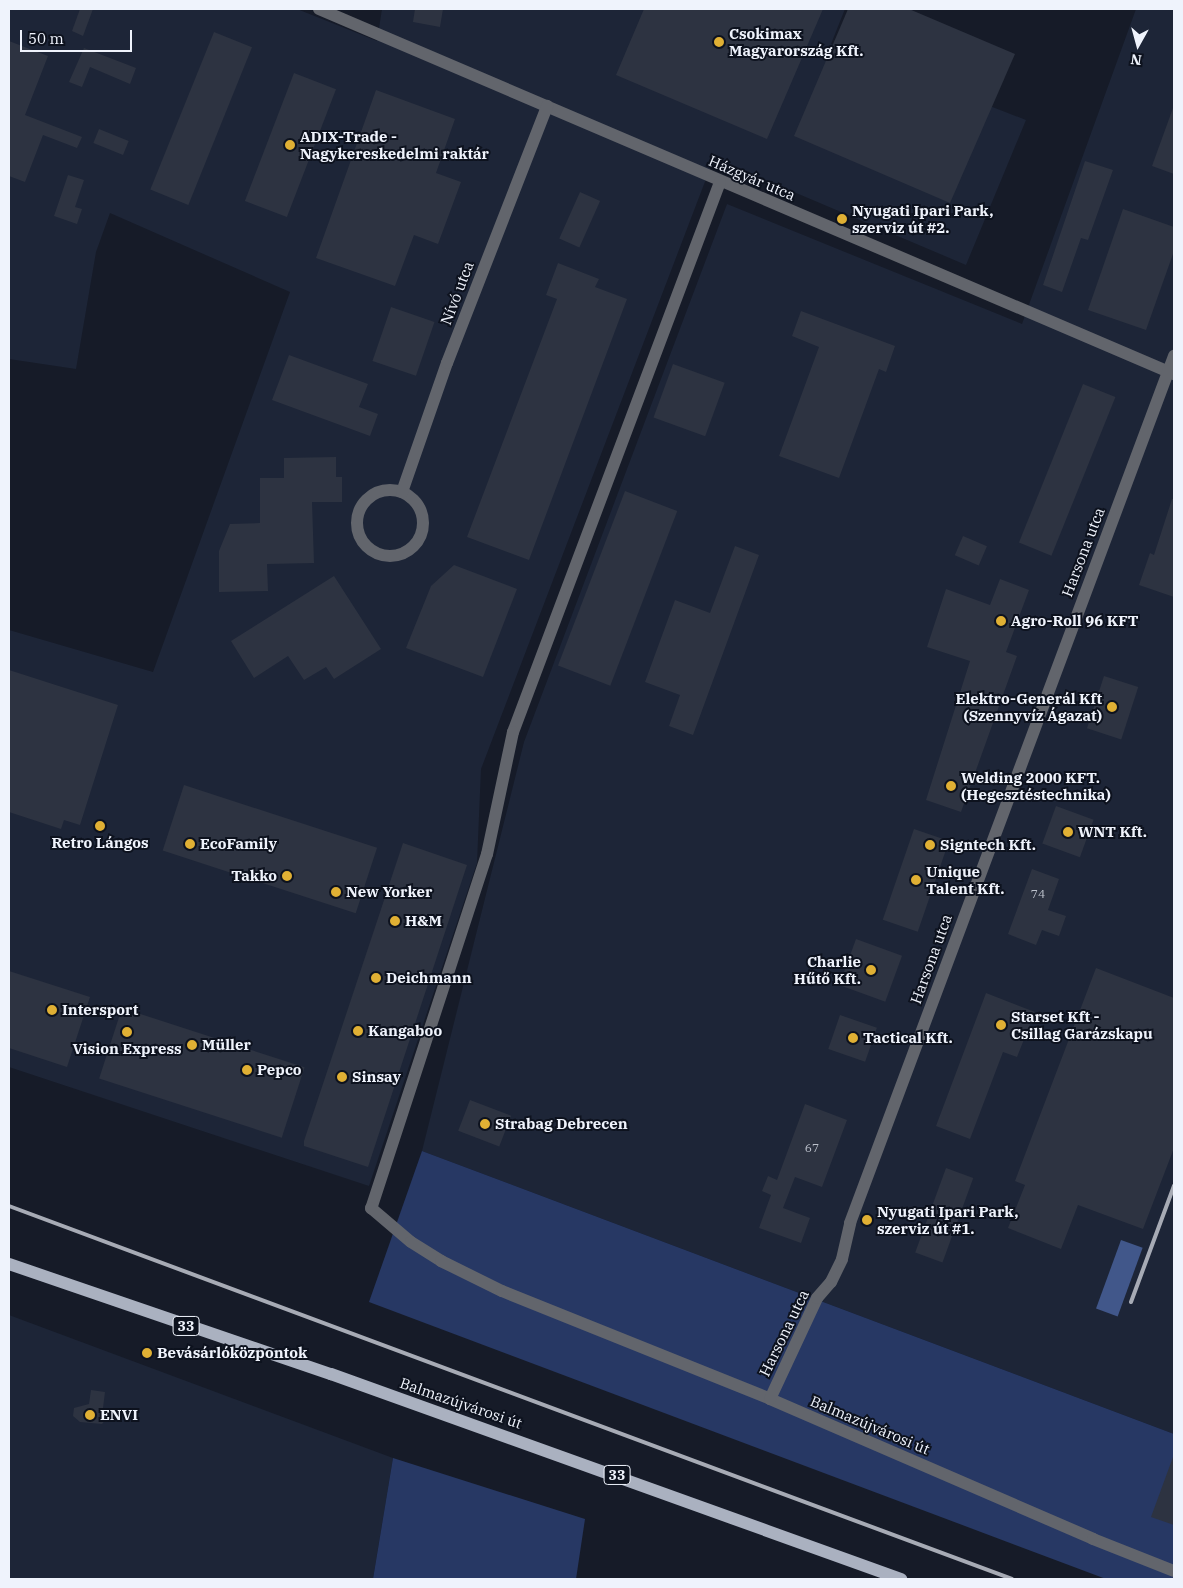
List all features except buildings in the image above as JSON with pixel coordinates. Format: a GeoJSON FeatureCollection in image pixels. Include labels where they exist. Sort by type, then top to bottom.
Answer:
{"type":"FeatureCollection","features":[{"type":"Feature","properties":{"kind":"main road","name":"Balmazújvárosi út"},"geometry":{"type":"LineString","coordinates":[[9,1264],[462,1421],[901,1579]]}},
{"type":"Feature","properties":{"kind":"street","name":"Házgyár utca"},"geometry":{"type":"LineString","coordinates":[[319,9],[720,182],[1171,373]]}},
{"type":"Feature","properties":{"kind":"street","name":"Nívó utca"},"geometry":{"type":"LineString","coordinates":[[402,492],[450,355],[547,106]]}},
{"type":"Feature","properties":{"kind":"street","name":"Balmazújvárosi út"},"geometry":{"type":"LineString","coordinates":[[720,182],[513,732],[492,830],[371,1208],[411,1242],[441,1262],[502,1291],[770,1399],[1093,1540],[1174,1571]]}},
{"type":"Feature","properties":{"kind":"street","name":"Harsona utca"},"geometry":{"type":"LineString","coordinates":[[770,1399],[817,1298],[831,1282],[842,1259],[850,1223],[1171,373],[1174,356]]}},
{"type":"Feature","properties":{"kind":"street"},"geometry":{"type":"LineString","coordinates":[[382,491],[402,492],[418,504],[422,513],[422,533],[414,545],[401,554],[379,554],[362,540],[358,530],[360,510],[369,499],[382,491]]}},
{"type":"Feature","properties":{"kind":"shaded area"},"geometry":{"type":"Polygon","coordinates":[[[9,9],[297,9],[377,41],[382,9],[845,9],[831,44],[1026,120],[966,265],[714,158],[481,769],[477,863],[369,1186],[9,1067],[9,630],[153,672],[290,292],[110,213],[96,252],[76,369],[9,359],[9,9]]]}},
{"type":"Feature","properties":{"kind":"shaded area"},"geometry":{"type":"Polygon","coordinates":[[[1136,9],[1174,9],[1174,1434],[422,1151],[524,742],[727,204],[1022,324],[1136,9]]]}},
{"type":"Feature","properties":{"kind":"shaded area"},"geometry":{"type":"Polygon","coordinates":[[[422,1151],[1174,1434],[1174,1579],[1106,1579],[369,1302],[422,1151]]]}},
{"type":"Feature","properties":{"kind":"shaded area"},"geometry":{"type":"Polygon","coordinates":[[[1121,1240],[1143,1248],[1118,1316],[1096,1309],[1121,1240]]]}},
{"type":"Feature","properties":{"kind":"shaded area"},"geometry":{"type":"Polygon","coordinates":[[[9,1315],[393,1458],[373,1579],[9,1579],[9,1315]]]}},
{"type":"Feature","properties":{"kind":"shaded area"},"geometry":{"type":"Polygon","coordinates":[[[393,1458],[585,1519],[576,1579],[373,1579],[393,1458]]]}},
{"type":"Feature","properties":{"kind":"railway"},"geometry":{"type":"LineString","coordinates":[[1131,1302],[1174,1186]]}},
{"type":"Feature","properties":{"kind":"railway"},"geometry":{"type":"LineString","coordinates":[[9,1206],[1012,1579]]}},
{"type":"Feature","properties":{"kind":"place","name":"Csokimax Magyarország Kft."},"geometry":{"type":"Point","coordinates":[719,42]}},
{"type":"Feature","properties":{"kind":"place","name":"ADIX-Trade - Nagykereskedelmi raktár"},"geometry":{"type":"Point","coordinates":[290,145]}},
{"type":"Feature","properties":{"kind":"place","name":"Nyugati Ipari Park, szerviz út #2."},"geometry":{"type":"Point","coordinates":[842,219]}},
{"type":"Feature","properties":{"kind":"place","name":"Agro-Roll 96 KFT"},"geometry":{"type":"Point","coordinates":[1001,621]}},
{"type":"Feature","properties":{"kind":"place","name":"Elektro-Generál Kft (Szennyvíz Ágazat)"},"geometry":{"type":"Point","coordinates":[1112,707]}},
{"type":"Feature","properties":{"kind":"place","name":"Welding 2000 KFT. (Hegesztéstechnika)"},"geometry":{"type":"Point","coordinates":[951,786]}},
{"type":"Feature","properties":{"kind":"place","name":"Retro Lángos"},"geometry":{"type":"Point","coordinates":[100,826]}},
{"type":"Feature","properties":{"kind":"place","name":"WNT Kft."},"geometry":{"type":"Point","coordinates":[1068,832]}},
{"type":"Feature","properties":{"kind":"place","name":"EcoFamily"},"geometry":{"type":"Point","coordinates":[190,844]}},
{"type":"Feature","properties":{"kind":"place","name":"Signtech Kft."},"geometry":{"type":"Point","coordinates":[930,845]}},
{"type":"Feature","properties":{"kind":"place","name":"Takko"},"geometry":{"type":"Point","coordinates":[287,876]}},
{"type":"Feature","properties":{"kind":"place","name":"Unique Talent Kft."},"geometry":{"type":"Point","coordinates":[916,880]}},
{"type":"Feature","properties":{"kind":"place","name":"New Yorker"},"geometry":{"type":"Point","coordinates":[336,892]}},
{"type":"Feature","properties":{"kind":"place","name":"H&M"},"geometry":{"type":"Point","coordinates":[395,921]}},
{"type":"Feature","properties":{"kind":"place","name":"Charlie Hűtő Kft."},"geometry":{"type":"Point","coordinates":[871,970]}},
{"type":"Feature","properties":{"kind":"place","name":"Deichmann"},"geometry":{"type":"Point","coordinates":[376,978]}},
{"type":"Feature","properties":{"kind":"place","name":"Intersport"},"geometry":{"type":"Point","coordinates":[52,1010]}},
{"type":"Feature","properties":{"kind":"place","name":"Starset Kft - Csillag Garázskapu"},"geometry":{"type":"Point","coordinates":[1001,1025]}},
{"type":"Feature","properties":{"kind":"place","name":"Kangaboo"},"geometry":{"type":"Point","coordinates":[358,1031]}},
{"type":"Feature","properties":{"kind":"place","name":"Vision Express"},"geometry":{"type":"Point","coordinates":[127,1032]}},
{"type":"Feature","properties":{"kind":"place","name":"Tactical Kft."},"geometry":{"type":"Point","coordinates":[853,1038]}},
{"type":"Feature","properties":{"kind":"place","name":"Müller"},"geometry":{"type":"Point","coordinates":[192,1045]}},
{"type":"Feature","properties":{"kind":"place","name":"Pepco"},"geometry":{"type":"Point","coordinates":[247,1070]}},
{"type":"Feature","properties":{"kind":"place","name":"Sinsay"},"geometry":{"type":"Point","coordinates":[342,1077]}},
{"type":"Feature","properties":{"kind":"place","name":"Strabag Debrecen"},"geometry":{"type":"Point","coordinates":[485,1124]}},
{"type":"Feature","properties":{"kind":"place","name":"Nyugati Ipari Park, szerviz út #1."},"geometry":{"type":"Point","coordinates":[867,1220]}},
{"type":"Feature","properties":{"kind":"place","name":"Bevásárlóközpontok"},"geometry":{"type":"Point","coordinates":[147,1353]}},
{"type":"Feature","properties":{"kind":"place","name":"ENVI"},"geometry":{"type":"Point","coordinates":[90,1415]}}]}
